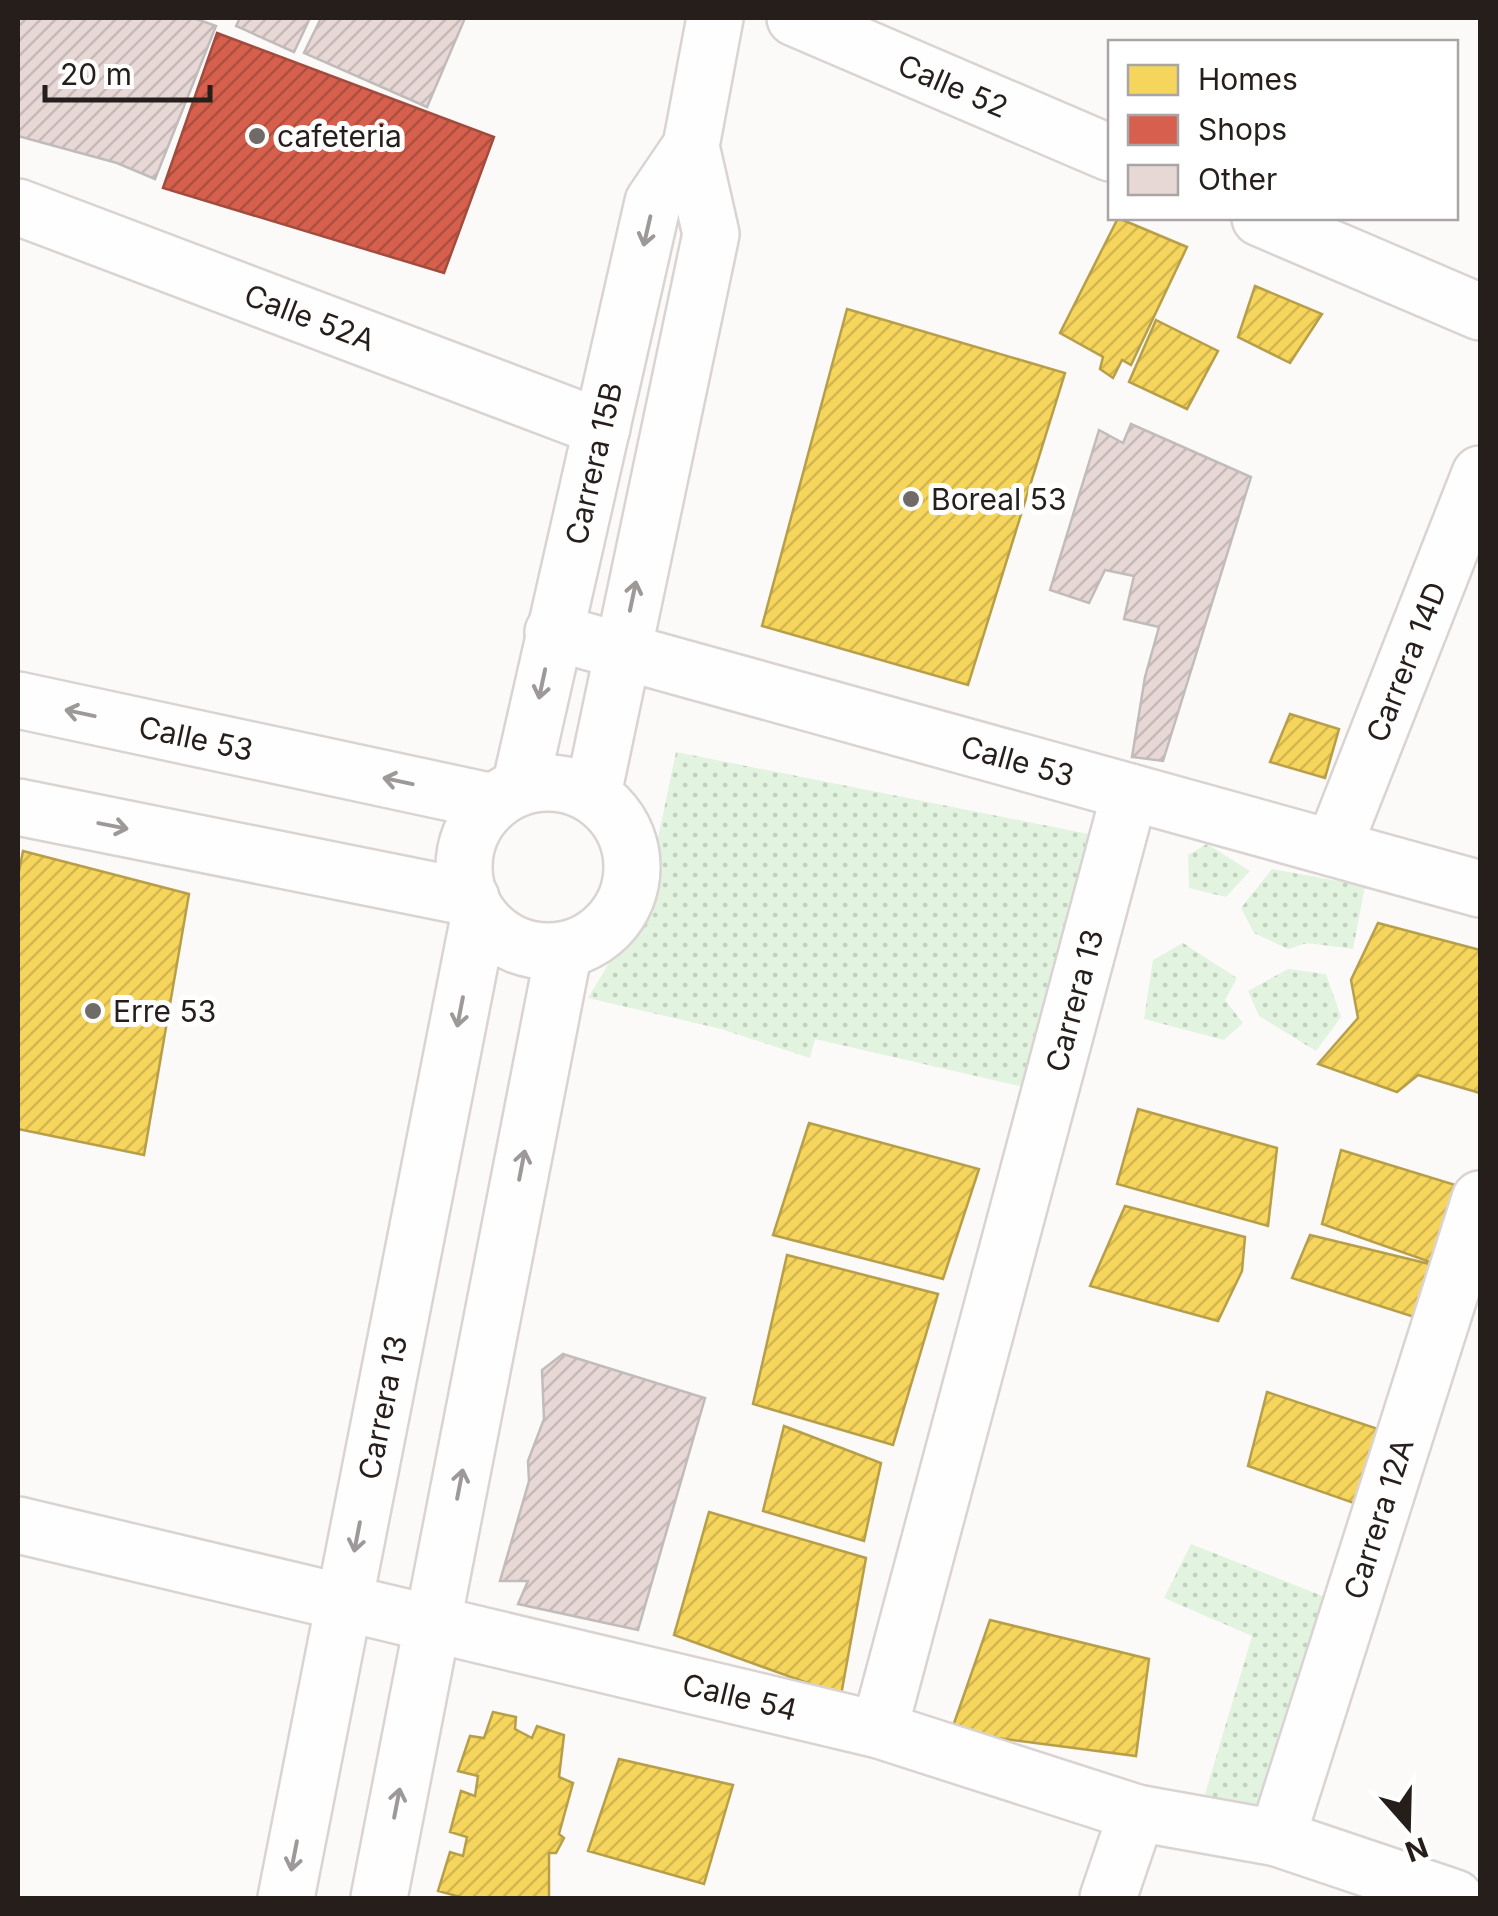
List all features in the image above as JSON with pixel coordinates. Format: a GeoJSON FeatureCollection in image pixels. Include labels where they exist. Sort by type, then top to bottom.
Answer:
{"type":"FeatureCollection","features":[{"type":"Feature","properties":{"kind":"street","name":"Carrera 15B"},"geometry":{"type":"LineString","coordinates":[[506,794],[553,632],[654,202],[691,146],[715,18]]}},
{"type":"Feature","properties":{"kind":"street","name":"Calle 52"},"geometry":{"type":"LineString","coordinates":[[796,18],[1108,152]]}},
{"type":"Feature","properties":{"kind":"street","name":"Carrera 15B"},"geometry":{"type":"LineString","coordinates":[[593,794],[711,234],[691,146]]}},
{"type":"Feature","properties":{"kind":"street","name":"Calle 52A"},"geometry":{"type":"LineString","coordinates":[[18,207],[602,428]]}},
{"type":"Feature","properties":{"kind":"street"},"geometry":{"type":"LineString","coordinates":[[1265,220],[1480,312]]}},
{"type":"Feature","properties":{"kind":"street","name":"Carrera 14D"},"geometry":{"type":"LineString","coordinates":[[1333,848],[1480,474]]}},
{"type":"Feature","properties":{"kind":"street","name":"Calle 53"},"geometry":{"type":"LineString","coordinates":[[553,632],[1480,889]]}},
{"type":"Feature","properties":{"kind":"street","name":"Calle 53"},"geometry":{"type":"LineString","coordinates":[[18,700],[506,794]]}},
{"type":"Feature","properties":{"kind":"street"},"geometry":{"type":"LineString","coordinates":[[545,782],[570,784],[593,794],[622,826],[633,868],[628,896],[614,921],[592,940],[564,950],[532,950],[502,938],[475,908],[464,876],[465,848],[476,822],[506,794],[545,782]]}},
{"type":"Feature","properties":{"kind":"street","name":"Carrera 13"},"geometry":{"type":"LineString","coordinates":[[879,1730],[1130,792]]}},
{"type":"Feature","properties":{"kind":"street"},"geometry":{"type":"LineString","coordinates":[[18,807],[475,908]]}},
{"type":"Feature","properties":{"kind":"street","name":"Carrera 13"},"geometry":{"type":"LineString","coordinates":[[286,1898],[475,908]]}},
{"type":"Feature","properties":{"kind":"street"},"geometry":{"type":"LineString","coordinates":[[379,1898],[564,950]]}},
{"type":"Feature","properties":{"kind":"street","name":"Carrera 12A"},"geometry":{"type":"LineString","coordinates":[[1277,1838],[1480,1199]]}},
{"type":"Feature","properties":{"kind":"street","name":"Calle 54"},"geometry":{"type":"LineString","coordinates":[[18,1524],[879,1730],[1137,1813],[1277,1838],[1455,1898]]}},
{"type":"Feature","properties":{"kind":"street"},"geometry":{"type":"LineString","coordinates":[[1108,1898],[1137,1813]]}},
{"type":"Feature","properties":{"kind":"green space"},"geometry":{"type":"Polygon","coordinates":[[[676,752],[1114,839],[1054,1094],[815,1039],[810,1058],[721,1029],[588,998],[644,905],[676,752]]]}},
{"type":"Feature","properties":{"kind":"green space"},"geometry":{"type":"Polygon","coordinates":[[[1207,844],[1250,871],[1226,897],[1189,888],[1188,855],[1207,844]]]}},
{"type":"Feature","properties":{"kind":"green space"},"geometry":{"type":"Polygon","coordinates":[[[1272,869],[1365,886],[1353,949],[1307,943],[1288,949],[1254,933],[1241,908],[1272,869]]]}},
{"type":"Feature","properties":{"kind":"green space"},"geometry":{"type":"Polygon","coordinates":[[[1183,943],[1237,978],[1225,1000],[1243,1023],[1224,1040],[1144,1019],[1153,960],[1183,943]]]}},
{"type":"Feature","properties":{"kind":"green space"},"geometry":{"type":"Polygon","coordinates":[[[1288,969],[1326,974],[1341,1017],[1316,1051],[1259,1016],[1248,991],[1288,969]]]}},
{"type":"Feature","properties":{"kind":"green space"},"geometry":{"type":"Polygon","coordinates":[[[1191,1544],[1363,1612],[1292,1857],[1198,1818],[1252,1636],[1164,1598],[1191,1544]]]}},
{"type":"Feature","properties":{"kind":"building: Homes"},"geometry":{"type":"Polygon","coordinates":[[[1117,220],[1187,247],[1131,365],[1122,360],[1113,378],[1100,369],[1103,357],[1060,333],[1117,220]]]}},
{"type":"Feature","properties":{"kind":"building: Homes"},"geometry":{"type":"Polygon","coordinates":[[[1255,286],[1322,314],[1290,363],[1238,337],[1255,286]]]}},
{"type":"Feature","properties":{"kind":"building: Homes","name":"Boreal 53"},"geometry":{"type":"Polygon","coordinates":[[[847,309],[1065,373],[968,685],[762,626],[847,309]]]}},
{"type":"Feature","properties":{"kind":"building: Homes"},"geometry":{"type":"Polygon","coordinates":[[[1156,320],[1218,351],[1187,409],[1129,382],[1156,320]]]}},
{"type":"Feature","properties":{"kind":"building: Homes"},"geometry":{"type":"Polygon","coordinates":[[[1290,714],[1339,729],[1325,778],[1270,762],[1290,714]]]}},
{"type":"Feature","properties":{"kind":"building: Homes","name":"Erre 53"},"geometry":{"type":"Polygon","coordinates":[[[23,851],[189,894],[144,1155],[18,1129],[18,876],[23,851]]]}},
{"type":"Feature","properties":{"kind":"building: Homes"},"geometry":{"type":"Polygon","coordinates":[[[1378,923],[1480,950],[1480,1093],[1418,1075],[1397,1092],[1318,1064],[1358,1018],[1351,980],[1378,923]]]}},
{"type":"Feature","properties":{"kind":"building: Homes"},"geometry":{"type":"Polygon","coordinates":[[[1138,1109],[1277,1148],[1268,1226],[1117,1184],[1138,1109]]]}},
{"type":"Feature","properties":{"kind":"building: Homes"},"geometry":{"type":"Polygon","coordinates":[[[809,1123],[979,1169],[943,1279],[773,1235],[809,1123]]]}},
{"type":"Feature","properties":{"kind":"building: Homes"},"geometry":{"type":"Polygon","coordinates":[[[1341,1150],[1475,1191],[1450,1269],[1322,1224],[1341,1150]]]}},
{"type":"Feature","properties":{"kind":"building: Homes"},"geometry":{"type":"Polygon","coordinates":[[[1125,1206],[1245,1237],[1242,1271],[1218,1321],[1090,1286],[1125,1206]]]}},
{"type":"Feature","properties":{"kind":"building: Homes"},"geometry":{"type":"Polygon","coordinates":[[[1310,1235],[1450,1269],[1430,1322],[1292,1278],[1310,1235]]]}},
{"type":"Feature","properties":{"kind":"building: Homes"},"geometry":{"type":"Polygon","coordinates":[[[787,1255],[938,1294],[893,1445],[753,1404],[787,1255]]]}},
{"type":"Feature","properties":{"kind":"building: Homes"},"geometry":{"type":"Polygon","coordinates":[[[1267,1392],[1390,1433],[1368,1508],[1248,1466],[1267,1392]]]}},
{"type":"Feature","properties":{"kind":"building: Homes"},"geometry":{"type":"Polygon","coordinates":[[[784,1426],[881,1463],[864,1541],[763,1511],[784,1426]]]}},
{"type":"Feature","properties":{"kind":"building: Homes"},"geometry":{"type":"Polygon","coordinates":[[[709,1512],[866,1558],[841,1695],[674,1635],[709,1512]]]}},
{"type":"Feature","properties":{"kind":"building: Homes"},"geometry":{"type":"Polygon","coordinates":[[[990,1620],[1149,1659],[1136,1756],[951,1732],[990,1620]]]}},
{"type":"Feature","properties":{"kind":"building: Homes"},"geometry":{"type":"Polygon","coordinates":[[[493,1712],[516,1717],[515,1729],[532,1738],[537,1726],[564,1735],[559,1777],[573,1783],[559,1834],[564,1838],[556,1853],[549,1853],[549,1898],[464,1898],[438,1891],[450,1852],[463,1856],[467,1837],[450,1832],[461,1791],[475,1796],[478,1776],[458,1771],[470,1736],[484,1738],[493,1712]]]}},
{"type":"Feature","properties":{"kind":"building: Homes"},"geometry":{"type":"Polygon","coordinates":[[[619,1759],[733,1785],[704,1884],[588,1851],[619,1759]]]}},
{"type":"Feature","properties":{"kind":"building: Shops"},"geometry":{"type":"Polygon","coordinates":[[[217,33],[494,137],[444,273],[163,188],[217,33]]]}},
{"type":"Feature","properties":{"kind":"building: Other"},"geometry":{"type":"Polygon","coordinates":[[[18,18],[194,18],[216,26],[155,179],[117,163],[18,136],[18,18]]]}},
{"type":"Feature","properties":{"kind":"building: Other"},"geometry":{"type":"Polygon","coordinates":[[[240,18],[310,18],[294,52],[236,26],[240,18]]]}},
{"type":"Feature","properties":{"kind":"building: Other"},"geometry":{"type":"Polygon","coordinates":[[[321,18],[465,18],[427,107],[304,53],[321,18]]]}},
{"type":"Feature","properties":{"kind":"building: Other"},"geometry":{"type":"Polygon","coordinates":[[[1131,424],[1251,477],[1163,761],[1132,757],[1145,677],[1159,627],[1124,619],[1134,576],[1105,570],[1089,603],[1050,590],[1099,430],[1123,443],[1131,424]]]}},
{"type":"Feature","properties":{"kind":"building: Other"},"geometry":{"type":"Polygon","coordinates":[[[563,1354],[705,1398],[638,1630],[518,1604],[528,1581],[500,1581],[529,1481],[528,1461],[544,1419],[542,1370],[563,1354]]]}},
{"type":"Feature","properties":{"kind":"place","name":"cafeteria"},"geometry":{"type":"Point","coordinates":[257,136]}},
{"type":"Feature","properties":{"kind":"place","name":"Boreal 53"},"geometry":{"type":"Point","coordinates":[911,499]}},
{"type":"Feature","properties":{"kind":"place","name":"Erre 53"},"geometry":{"type":"Point","coordinates":[93,1011]}}]}
